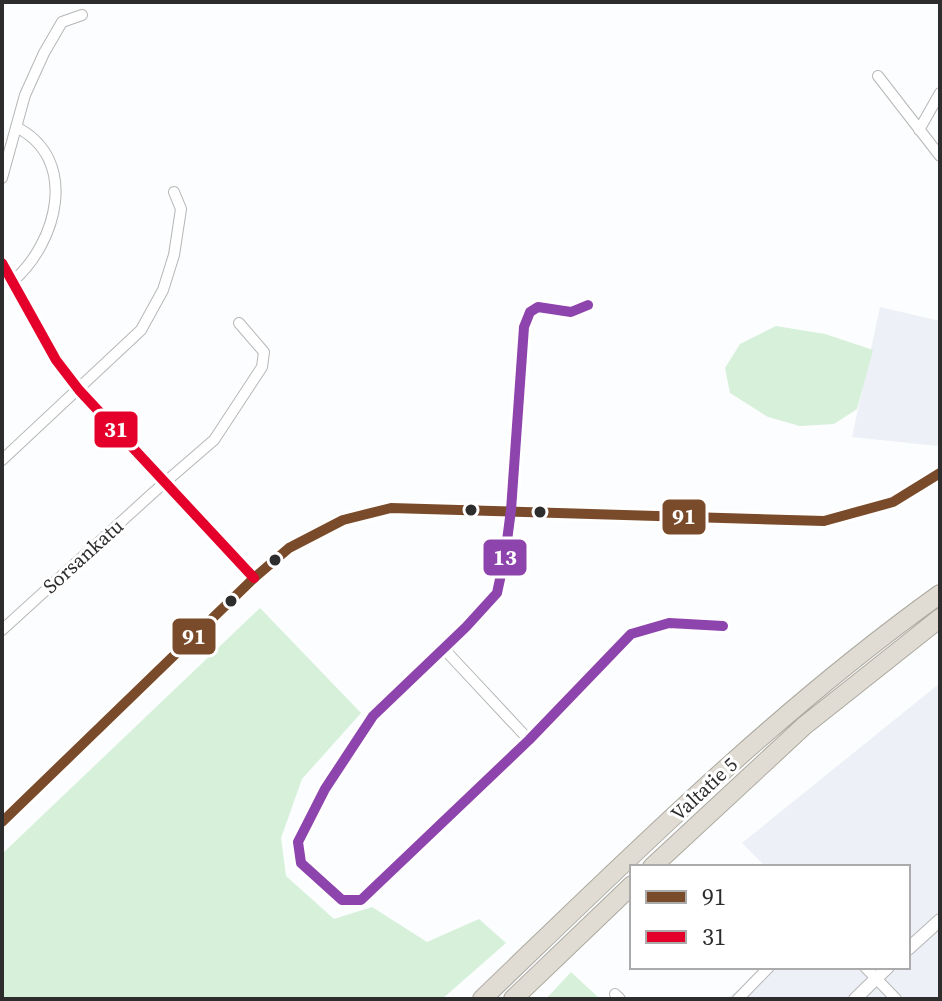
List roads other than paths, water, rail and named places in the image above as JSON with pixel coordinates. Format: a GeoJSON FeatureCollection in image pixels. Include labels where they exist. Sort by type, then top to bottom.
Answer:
{"type":"FeatureCollection","features":[{"type":"Feature","properties":{"kind":"highway","name":"Valtatie 5"},"geometry":{"type":"LineString","coordinates":[[482,999],[748,749],[873,643],[940,594]]}},
{"type":"Feature","properties":{"kind":"highway","name":"Valtatie 5"},"geometry":{"type":"LineString","coordinates":[[654,865],[804,726],[940,618]]}},
{"type":"Feature","properties":{"kind":"highway"},"geometry":{"type":"LineString","coordinates":[[513,999],[630,887]]}},
{"type":"Feature","properties":{"kind":"street"},"geometry":{"type":"LineString","coordinates":[[2,177],[25,95],[44,53],[62,22],[82,15]]}},
{"type":"Feature","properties":{"kind":"street"},"geometry":{"type":"LineString","coordinates":[[878,76],[940,156]]}},
{"type":"Feature","properties":{"kind":"street"},"geometry":{"type":"LineString","coordinates":[[919,130],[940,93]]}},
{"type":"Feature","properties":{"kind":"street"},"geometry":{"type":"LineString","coordinates":[[13,281],[28,268],[46,238],[56,195],[54,174],[45,150],[32,134],[16,127]]}},
{"type":"Feature","properties":{"kind":"street"},"geometry":{"type":"LineString","coordinates":[[2,460],[141,330],[163,290],[174,255],[181,209],[174,192]]}},
{"type":"Feature","properties":{"kind":"street"},"geometry":{"type":"LineString","coordinates":[[2,263],[56,360],[79,390],[254,578]]}},
{"type":"Feature","properties":{"kind":"street"},"geometry":{"type":"LineString","coordinates":[[588,305],[571,312],[538,307],[530,312],[524,327],[511,510],[497,593],[444,649],[373,716],[325,789],[298,842],[301,863],[342,900],[361,900],[529,740],[631,634],[669,623],[723,626]]}},
{"type":"Feature","properties":{"kind":"street","name":"Sorsankatu"},"geometry":{"type":"LineString","coordinates":[[2,630],[214,440],[262,367],[264,352],[239,323]]}},
{"type":"Feature","properties":{"kind":"street"},"geometry":{"type":"LineString","coordinates":[[2,822],[254,578],[289,548],[343,520],[391,508],[824,521],[893,502],[940,473]]}},
{"type":"Feature","properties":{"kind":"street"},"geometry":{"type":"LineString","coordinates":[[444,649],[529,740]]}},
{"type":"Feature","properties":{"kind":"street"},"geometry":{"type":"LineString","coordinates":[[910,947],[940,920]]}},
{"type":"Feature","properties":{"kind":"street"},"geometry":{"type":"LineString","coordinates":[[738,999],[767,969]]}},
{"type":"Feature","properties":{"kind":"street"},"geometry":{"type":"LineString","coordinates":[[867,969],[896,999]]}},
{"type":"Feature","properties":{"kind":"street"},"geometry":{"type":"LineString","coordinates":[[855,999],[886,969]]}}]}
